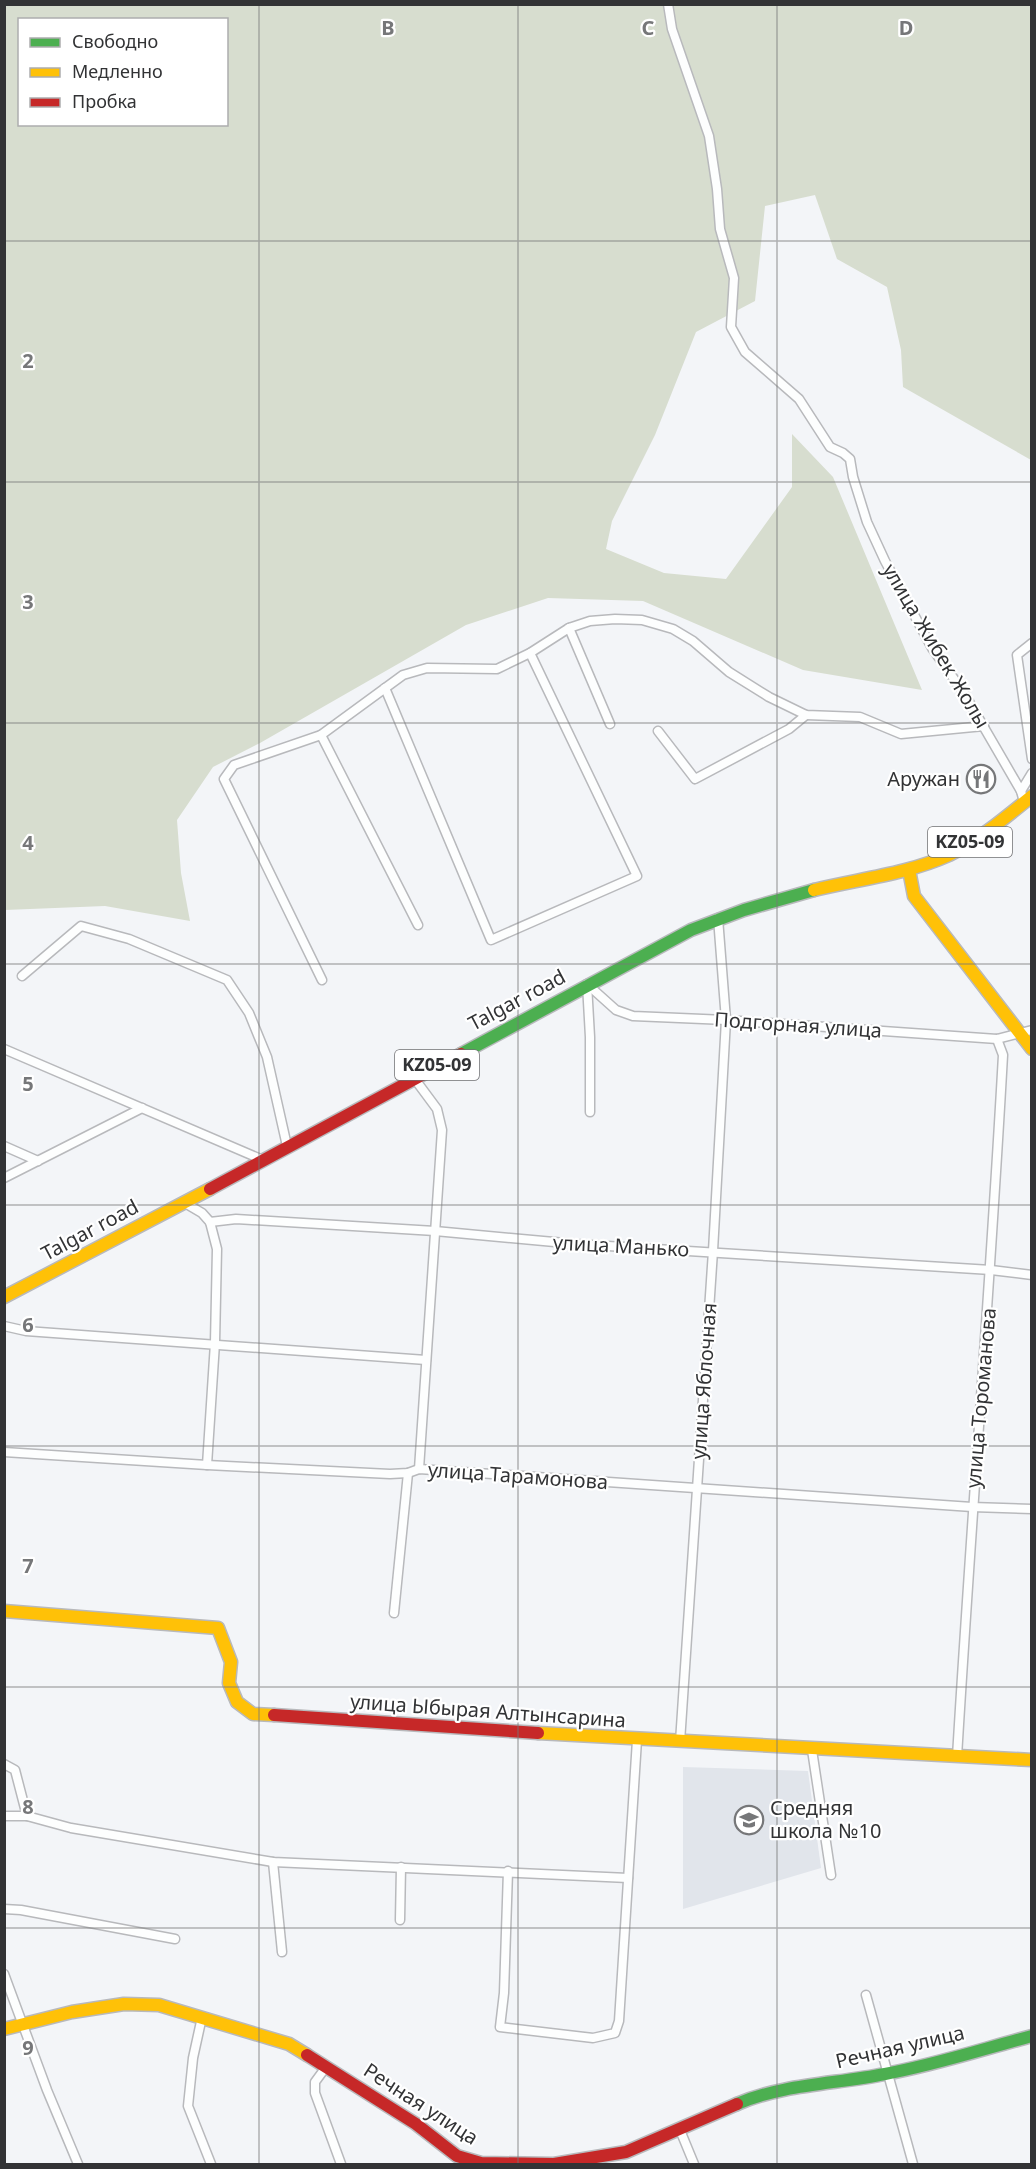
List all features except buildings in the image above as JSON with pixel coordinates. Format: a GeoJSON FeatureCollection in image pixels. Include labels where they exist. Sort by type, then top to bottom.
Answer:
{"type":"FeatureCollection","features":[{"type":"Feature","properties":{"kind":"street","name":"улица Жибек Жолы"},"geometry":{"type":"LineString","coordinates":[[668,4],[672,29],[709,136],[720,229],[734,278],[731,327],[746,352],[799,399],[831,447],[850,459],[867,522],[885,561],[932,648],[964,693],[1026,796]]}},
{"type":"Feature","properties":{"kind":"street"},"geometry":{"type":"LineString","coordinates":[[322,980],[224,779],[234,765],[321,735],[402,675],[428,668],[497,669],[530,653],[569,628],[590,621],[642,620],[673,629],[693,641],[729,672],[769,697],[806,715],[860,717],[901,734],[984,726]]}},
{"type":"Feature","properties":{"kind":"street"},"geometry":{"type":"LineString","coordinates":[[569,628],[610,724]]}},
{"type":"Feature","properties":{"kind":"street"},"geometry":{"type":"LineString","coordinates":[[1032,643],[1017,655],[1032,759]]}},
{"type":"Feature","properties":{"kind":"street"},"geometry":{"type":"LineString","coordinates":[[385,688],[491,940],[637,876],[530,653]]}},
{"type":"Feature","properties":{"kind":"street"},"geometry":{"type":"LineString","coordinates":[[658,731],[695,779],[789,729],[806,715]]}},
{"type":"Feature","properties":{"kind":"street"},"geometry":{"type":"LineString","coordinates":[[321,735],[418,925]]}},
{"type":"Feature","properties":{"kind":"street"},"geometry":{"type":"LineString","coordinates":[[1026,796],[1032,773]]}},
{"type":"Feature","properties":{"kind":"street","name":"Talgar road"},"geometry":{"type":"LineString","coordinates":[[4,1298],[691,930],[718,918],[836,885],[909,870],[949,854],[994,827],[1026,796]]}},
{"type":"Feature","properties":{"kind":"street"},"geometry":{"type":"LineString","coordinates":[[909,870],[914,896],[1026,1032],[1032,1050]]}},
{"type":"Feature","properties":{"kind":"street","name":"улица Яблочная"},"geometry":{"type":"LineString","coordinates":[[680,1742],[726,1020],[718,918]]}},
{"type":"Feature","properties":{"kind":"street"},"geometry":{"type":"LineString","coordinates":[[22,976],[81,926],[129,939],[227,980],[249,1013],[267,1057],[287,1146]]}},
{"type":"Feature","properties":{"kind":"street"},"geometry":{"type":"LineString","coordinates":[[587,984],[590,1112]]}},
{"type":"Feature","properties":{"kind":"street","name":"Подгорная улица"},"geometry":{"type":"LineString","coordinates":[[587,984],[616,1010],[633,1016],[726,1020],[997,1039],[1026,1032]]}},
{"type":"Feature","properties":{"kind":"street","name":"улица Тороманова"},"geometry":{"type":"LineString","coordinates":[[957,1757],[972,1507],[992,1270],[1003,1055],[997,1039]]}},
{"type":"Feature","properties":{"kind":"street"},"geometry":{"type":"LineString","coordinates":[[4,1049],[263,1160]]}},
{"type":"Feature","properties":{"kind":"street"},"geometry":{"type":"LineString","coordinates":[[414,1078],[431,1100],[440,1118],[442,1130],[419,1469]]}},
{"type":"Feature","properties":{"kind":"street"},"geometry":{"type":"LineString","coordinates":[[4,1178],[142,1108]]}},
{"type":"Feature","properties":{"kind":"street"},"geometry":{"type":"LineString","coordinates":[[4,1146],[38,1161]]}},
{"type":"Feature","properties":{"kind":"street"},"geometry":{"type":"LineString","coordinates":[[185,1203],[202,1213],[210,1222],[217,1249],[215,1343],[207,1465]]}},
{"type":"Feature","properties":{"kind":"street","name":"улица Манько"},"geometry":{"type":"LineString","coordinates":[[210,1222],[236,1219],[576,1244],[992,1270],[1032,1275]]}},
{"type":"Feature","properties":{"kind":"street"},"geometry":{"type":"LineString","coordinates":[[4,1326],[26,1331],[426,1360]]}},
{"type":"Feature","properties":{"kind":"street","name":"улица Тарамонова"},"geometry":{"type":"LineString","coordinates":[[4,1452],[207,1465],[408,1473],[419,1469],[972,1507],[1032,1509]]}},
{"type":"Feature","properties":{"kind":"street"},"geometry":{"type":"LineString","coordinates":[[394,1613],[408,1473]]}},
{"type":"Feature","properties":{"kind":"street","name":"улица Ыбырая Алтынсарина"},"geometry":{"type":"LineString","coordinates":[[4,1611],[218,1628],[231,1662],[229,1683],[237,1702],[253,1714],[637,1740],[1032,1760]]}},
{"type":"Feature","properties":{"kind":"street"},"geometry":{"type":"LineString","coordinates":[[508,1871],[504,1993],[500,2028],[593,2038],[615,2032],[619,2021],[637,1740]]}},
{"type":"Feature","properties":{"kind":"street"},"geometry":{"type":"LineString","coordinates":[[812,1749],[831,1875]]}},
{"type":"Feature","properties":{"kind":"street"},"geometry":{"type":"LineString","coordinates":[[4,1764],[15,1770],[27,1816]]}},
{"type":"Feature","properties":{"kind":"street"},"geometry":{"type":"LineString","coordinates":[[4,1816],[27,1816],[71,1828],[273,1862],[628,1878]]}},
{"type":"Feature","properties":{"kind":"street"},"geometry":{"type":"LineString","coordinates":[[273,1862],[282,1952]]}},
{"type":"Feature","properties":{"kind":"street"},"geometry":{"type":"LineString","coordinates":[[400,1920],[401,1867]]}},
{"type":"Feature","properties":{"kind":"street"},"geometry":{"type":"LineString","coordinates":[[4,1909],[32,1912],[175,1939]]}},
{"type":"Feature","properties":{"kind":"street"},"geometry":{"type":"LineString","coordinates":[[4,1974],[47,2090],[78,2164]]}},
{"type":"Feature","properties":{"kind":"street"},"geometry":{"type":"LineString","coordinates":[[866,1995],[913,2164]]}},
{"type":"Feature","properties":{"kind":"street","name":"Речная улица"},"geometry":{"type":"LineString","coordinates":[[4,2029],[72,2012],[124,2004],[159,2006],[289,2044],[416,2124],[457,2156],[481,2163],[553,2164],[626,2152],[751,2098],[774,2092],[887,2074],[1032,2036]]}},
{"type":"Feature","properties":{"kind":"street"},"geometry":{"type":"LineString","coordinates":[[202,2017],[193,2058],[189,2106],[212,2164]]}},
{"type":"Feature","properties":{"kind":"street"},"geometry":{"type":"LineString","coordinates":[[326,2067],[315,2082],[315,2093],[341,2164]]}},
{"type":"Feature","properties":{"kind":"street"},"geometry":{"type":"LineString","coordinates":[[680,2130],[694,2164]]}},
{"type":"Feature","properties":{"kind":"shaded area"},"geometry":{"type":"Polygon","coordinates":[[[4,5],[1031,5],[1031,460],[903,387],[901,350],[887,287],[837,259],[815,195],[765,206],[755,301],[696,332],[655,435],[612,521],[606,549],[664,573],[726,579],[792,487],[792,434],[833,477],[922,690],[803,670],[643,601],[548,598],[466,625],[260,743],[213,767],[177,820],[181,873],[190,921],[105,906],[5,910],[4,5]]]}},
{"type":"Feature","properties":{"kind":"shaded area","name":"Средняя школа №10"},"geometry":{"type":"Polygon","coordinates":[[[683,1767],[808,1771],[821,1868],[683,1909],[683,1767]]]}},
{"type":"Feature","properties":{"kind":"traffic: fast"},"geometry":{"type":"LineString","coordinates":[[461,1054],[691,930],[744,910],[814,890]]}},
{"type":"Feature","properties":{"kind":"traffic: fast"},"geometry":{"type":"LineString","coordinates":[[737,2104],[791,2088],[922,2066],[1032,2036]]}},
{"type":"Feature","properties":{"kind":"traffic: slow"},"geometry":{"type":"LineString","coordinates":[[814,890],[900,872],[933,862],[982,835],[1032,796]]}},
{"type":"Feature","properties":{"kind":"traffic: slow"},"geometry":{"type":"LineString","coordinates":[[909,870],[914,896],[1032,1049]]}},
{"type":"Feature","properties":{"kind":"traffic: slow"},"geometry":{"type":"LineString","coordinates":[[4,1297],[210,1189]]}},
{"type":"Feature","properties":{"kind":"traffic: slow"},"geometry":{"type":"LineString","coordinates":[[4,1611],[218,1628],[231,1662],[229,1683],[237,1702],[253,1714],[274,1715]]}},
{"type":"Feature","properties":{"kind":"traffic: slow"},"geometry":{"type":"LineString","coordinates":[[538,1733],[1032,1760]]}},
{"type":"Feature","properties":{"kind":"traffic: slow"},"geometry":{"type":"LineString","coordinates":[[4,2029],[72,2012],[124,2004],[159,2005],[289,2044],[307,2055]]}},
{"type":"Feature","properties":{"kind":"traffic: jam"},"geometry":{"type":"LineString","coordinates":[[210,1189],[461,1054]]}},
{"type":"Feature","properties":{"kind":"traffic: jam"},"geometry":{"type":"LineString","coordinates":[[274,1715],[538,1733]]}},
{"type":"Feature","properties":{"kind":"traffic: jam"},"geometry":{"type":"LineString","coordinates":[[307,2055],[416,2124],[457,2156],[481,2163],[554,2164],[626,2152],[737,2104]]}},
{"type":"Feature","properties":{"kind":"place","name":"Аружан"},"geometry":{"type":"Point","coordinates":[981,779]}},
{"type":"Feature","properties":{"kind":"place","name":"Средняя школа №10"},"geometry":{"type":"Point","coordinates":[749,1820]}}]}
